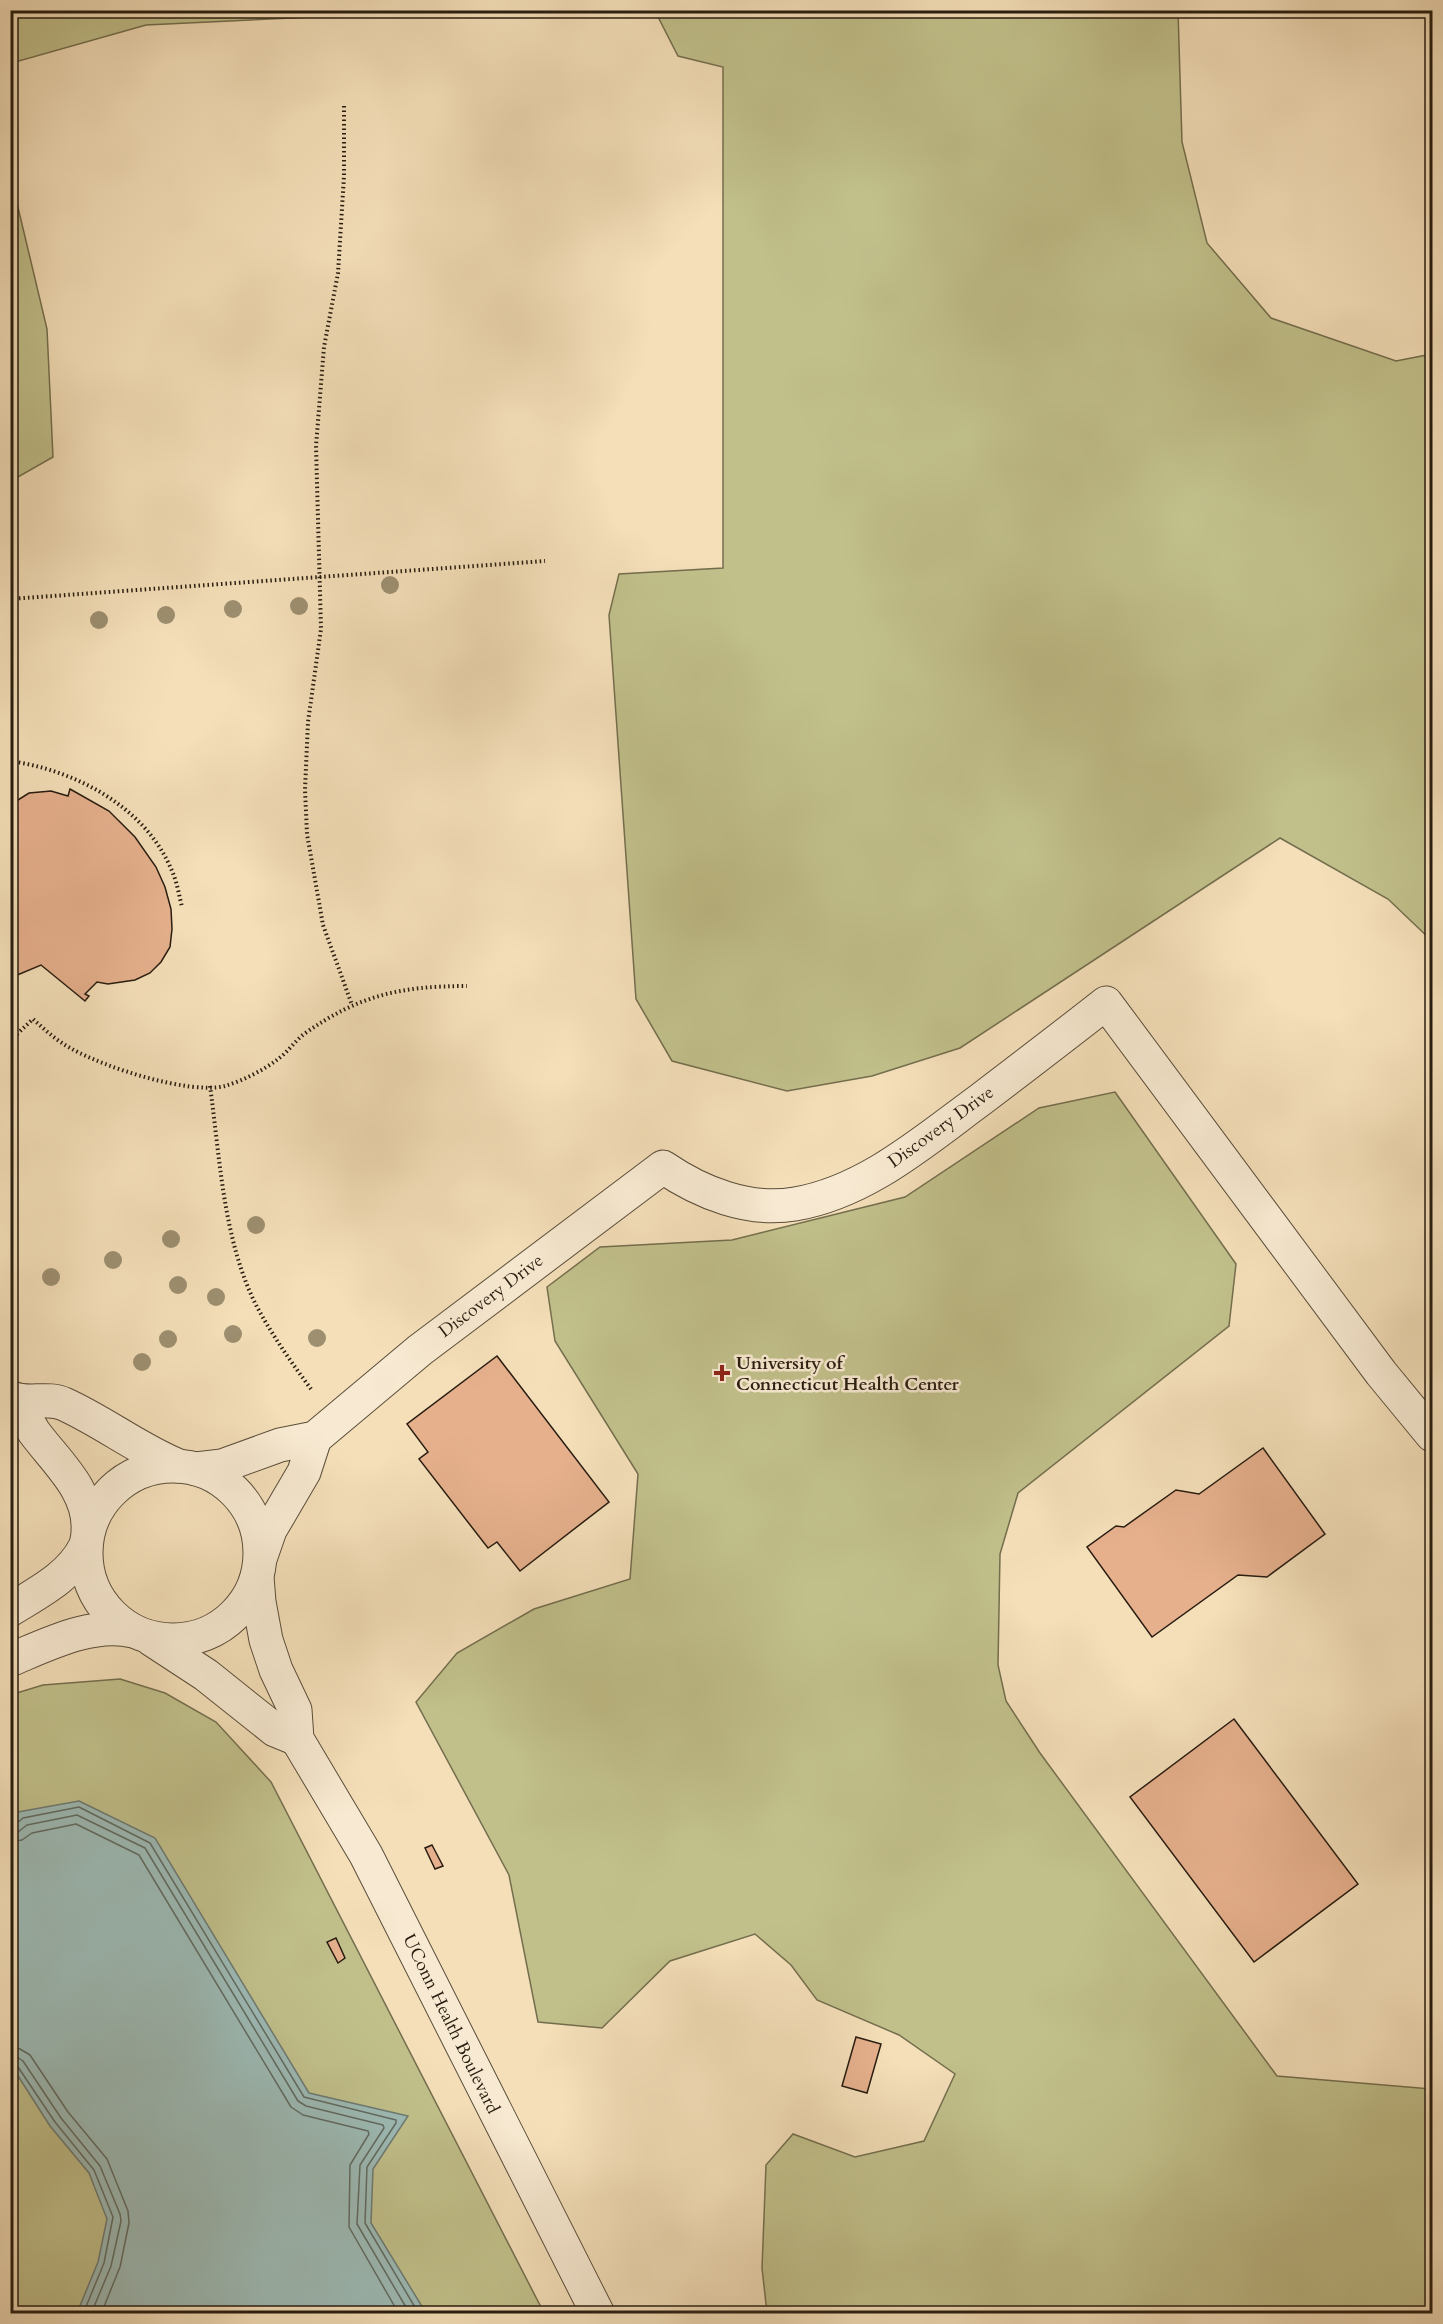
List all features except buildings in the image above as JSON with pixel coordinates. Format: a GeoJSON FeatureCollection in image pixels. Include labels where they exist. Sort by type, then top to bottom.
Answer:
{"type":"FeatureCollection","features":[{"type":"Feature","properties":{"kind":"street","name":"Discovery Drive"},"geometry":{"type":"LineString","coordinates":[[188,1467],[222,1466],[280,1445],[315,1438],[413,1355],[663,1167],[705,1190],[749,1203],[795,1204],[844,1190],[872,1176],[908,1152],[1106,1003],[1354,1336],[1432,1435]]}},
{"type":"Feature","properties":{"kind":"street"},"geometry":{"type":"LineString","coordinates":[[15,1399],[63,1403],[164,1460],[212,1475],[239,1496],[256,1526],[259,1568]]}},
{"type":"Feature","properties":{"kind":"street"},"geometry":{"type":"LineString","coordinates":[[15,1399],[33,1431],[59,1461],[77,1489],[87,1513],[87,1572],[96,1597],[106,1611],[206,1675],[274,1730],[297,1739]]}},
{"type":"Feature","properties":{"kind":"street"},"geometry":{"type":"LineString","coordinates":[[10,1660],[80,1634],[110,1629],[183,1640],[216,1630],[230,1620],[242,1607],[259,1568],[270,1530],[304,1472],[315,1438]]}},
{"type":"Feature","properties":{"kind":"street"},"geometry":{"type":"LineString","coordinates":[[10,1610],[64,1574],[81,1556],[94,1514],[116,1487],[130,1477],[145,1471],[188,1467]]}},
{"type":"Feature","properties":{"kind":"street","name":"UConn Health Boulevard"},"geometry":{"type":"LineString","coordinates":[[259,1568],[259,1602],[266,1640],[276,1670],[295,1710],[297,1739],[366,1855],[598,2313]]}},
{"type":"Feature","properties":{"kind":"path"},"geometry":{"type":"LineString","coordinates":[[344,106],[344,176],[338,273],[324,347],[316,446],[321,628],[307,733],[305,790],[308,834],[322,925],[351,1005]]}},
{"type":"Feature","properties":{"kind":"path"},"geometry":{"type":"LineString","coordinates":[[10,599],[545,561]]}},
{"type":"Feature","properties":{"kind":"path"},"geometry":{"type":"LineString","coordinates":[[10,761],[53,770],[93,788],[130,813],[156,842],[172,871],[182,907]]}},
{"type":"Feature","properties":{"kind":"path"},"geometry":{"type":"LineString","coordinates":[[10,1030],[16,1035],[33,1019],[55,1039],[75,1051],[144,1077],[175,1085],[225,1086],[253,1074],[278,1059],[302,1035],[351,1005],[394,991],[466,986]]}},
{"type":"Feature","properties":{"kind":"path"},"geometry":{"type":"LineString","coordinates":[[210,1086],[223,1182],[236,1252],[256,1303],[284,1352],[311,1389]]}},
{"type":"Feature","properties":{"kind":"shaded area"},"geometry":{"type":"Polygon","coordinates":[[[11,10],[439,11],[146,25],[15,62],[11,110],[11,10]]]}},
{"type":"Feature","properties":{"kind":"shaded area"},"geometry":{"type":"Polygon","coordinates":[[[631,11],[1178,11],[1182,142],[1207,243],[1271,318],[1396,361],[1432,354],[1432,941],[1388,899],[1280,838],[960,1048],[872,1076],[787,1091],[672,1061],[636,999],[609,615],[619,574],[723,568],[723,67],[678,56],[656,13],[631,11]]]}},
{"type":"Feature","properties":{"kind":"shaded area"},"geometry":{"type":"Polygon","coordinates":[[[11,178],[47,329],[53,457],[11,481],[11,178]]]}},
{"type":"Feature","properties":{"kind":"shaded area"},"geometry":{"type":"Polygon","coordinates":[[[1115,1092],[1236,1264],[1229,1326],[1018,1493],[1000,1554],[998,1665],[1006,1701],[1040,1753],[1277,2076],[1431,2089],[1432,2078],[1432,2313],[767,2313],[762,2268],[766,2165],[793,2134],[855,2157],[924,2141],[955,2074],[899,2035],[817,2000],[791,1965],[755,1934],[670,1961],[602,2028],[538,2022],[509,1875],[416,1702],[457,1653],[534,1609],[630,1579],[638,1474],[555,1341],[547,1287],[600,1247],[732,1240],[905,1197],[1039,1108],[1115,1092]]]}},
{"type":"Feature","properties":{"kind":"shaded area"},"geometry":{"type":"Polygon","coordinates":[[[120,1679],[165,1693],[216,1722],[271,1782],[544,2313],[11,2313],[10,1695],[43,1685],[120,1679]]]}},
{"type":"Feature","properties":{"kind":"water"},"geometry":{"type":"Polygon","coordinates":[[[79,1801],[155,1838],[309,2093],[408,2116],[373,2169],[371,2223],[426,2313],[77,2313],[98,2262],[107,2219],[89,2173],[50,2126],[11,2065],[10,1822],[18,1812],[79,1801]]]}},
{"type":"Feature","properties":{"kind":"place","name":"University of Connecticut Health Center"},"geometry":{"type":"Point","coordinates":[722,1373]}}]}
